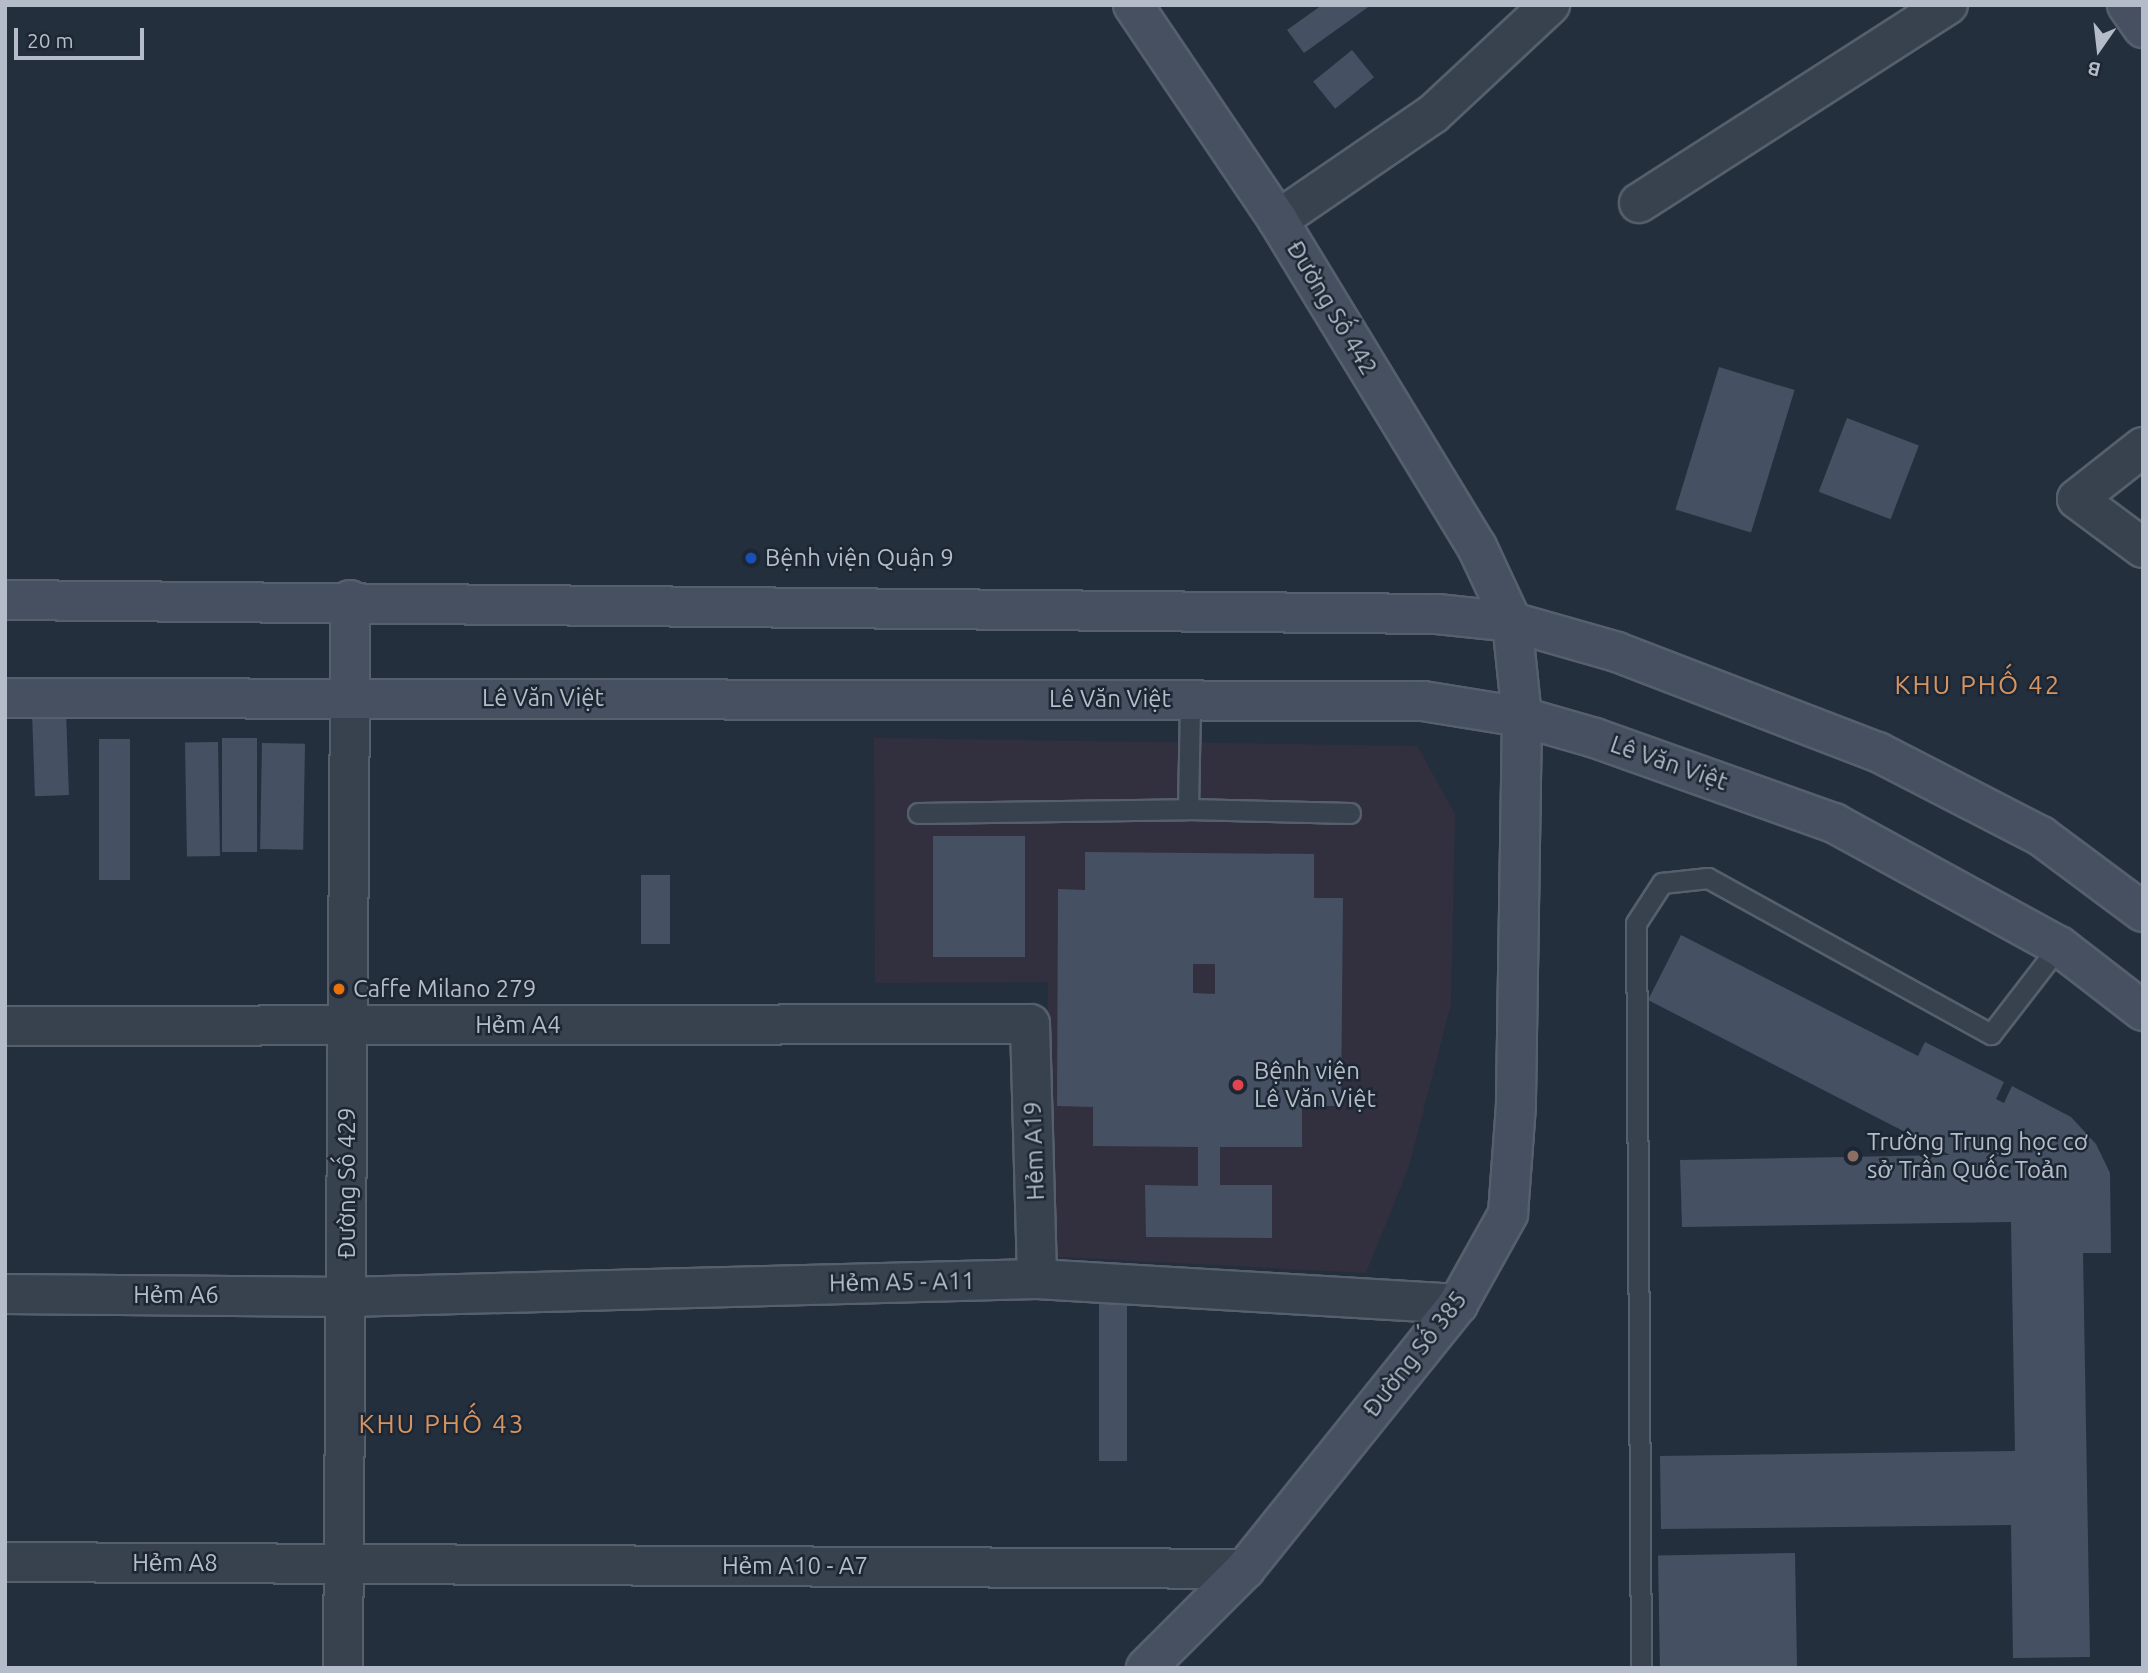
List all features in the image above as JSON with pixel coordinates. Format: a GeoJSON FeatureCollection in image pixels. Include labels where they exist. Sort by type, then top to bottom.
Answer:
{"type":"FeatureCollection","features":[{"type":"Feature","properties":{"kind":"main road","name":"Đường Số 442"},"geometry":{"type":"LineString","coordinates":[[1133,5],[1278,220],[1477,547],[1512,622],[1522,717]]}},
{"type":"Feature","properties":{"kind":"main road"},"geometry":{"type":"LineString","coordinates":[[2127,5],[2143,28]]}},
{"type":"Feature","properties":{"kind":"main road"},"geometry":{"type":"LineString","coordinates":[[5,600],[350,600],[1437,614],[1512,622],[1617,652],[1878,752],[2041,836],[2143,912]]}},
{"type":"Feature","properties":{"kind":"main road"},"geometry":{"type":"LineString","coordinates":[[350,600],[350,698]]}},
{"type":"Feature","properties":{"kind":"main road","name":"Lê Văn Việt"},"geometry":{"type":"LineString","coordinates":[[5,698],[1423,701],[1522,717],[1689,768],[1834,822],[2059,946],[2143,1011]]}},
{"type":"Feature","properties":{"kind":"main road","name":"Đường Số 385"},"geometry":{"type":"LineString","coordinates":[[1146,1668],[1245,1569],[1458,1304],[1508,1214],[1516,1105],[1522,717]]}},
{"type":"Feature","properties":{"kind":"street"},"geometry":{"type":"LineString","coordinates":[[1278,220],[1433,114],[1550,5]]}},
{"type":"Feature","properties":{"kind":"street"},"geometry":{"type":"LineString","coordinates":[[1639,204],[1948,5]]}},
{"type":"Feature","properties":{"kind":"street"},"geometry":{"type":"LineString","coordinates":[[2143,447],[2077,499],[2143,548]]}},
{"type":"Feature","properties":{"kind":"street","name":"Đường Số 429"},"geometry":{"type":"LineString","coordinates":[[343,1668],[350,698]]}},
{"type":"Feature","properties":{"kind":"street","name":"Hẻm A4"},"geometry":{"type":"LineString","coordinates":[[5,1026],[1030,1024]]}},
{"type":"Feature","properties":{"kind":"street","name":"Hẻm A19"},"geometry":{"type":"LineString","coordinates":[[1030,1024],[1037,1279]]}},
{"type":"Feature","properties":{"kind":"street","name":"Hẻm A5 - A11"},"geometry":{"type":"LineString","coordinates":[[346,1297],[1037,1279],[1458,1304]]}},
{"type":"Feature","properties":{"kind":"street","name":"Hẻm A6"},"geometry":{"type":"LineString","coordinates":[[5,1294],[346,1297]]}},
{"type":"Feature","properties":{"kind":"street","name":"Hẻm A8"},"geometry":{"type":"LineString","coordinates":[[5,1562],[345,1564]]}},
{"type":"Feature","properties":{"kind":"street","name":"Hẻm A10 - A7"},"geometry":{"type":"LineString","coordinates":[[345,1564],[1245,1569]]}},
{"type":"Feature","properties":{"kind":"lane"},"geometry":{"type":"LineString","coordinates":[[1188,809],[1190,700]]}},
{"type":"Feature","properties":{"kind":"lane"},"geometry":{"type":"LineString","coordinates":[[918,813],[1188,809],[1350,813]]}},
{"type":"Feature","properties":{"kind":"lane"},"geometry":{"type":"LineString","coordinates":[[1641,1668],[1636,923],[1662,883],[1708,878],[1991,1034],[2059,946]]}},
{"type":"Feature","properties":{"kind":"shaded area","name":"Bệnh viện Lê Văn Việt"},"geometry":{"type":"Polygon","coordinates":[[[874,738],[1417,746],[1455,814],[1451,1004],[1409,1166],[1366,1273],[1045,1256],[1048,982],[875,983],[874,738]]]}},
{"type":"Feature","properties":{"kind":"building"},"geometry":{"type":"Polygon","coordinates":[[[1322,5],[1371,5],[1304,53],[1287,30],[1322,5]]]}},
{"type":"Feature","properties":{"kind":"building"},"geometry":{"type":"Polygon","coordinates":[[[1352,50],[1374,77],[1335,109],[1313,81],[1352,50]]]}},
{"type":"Feature","properties":{"kind":"building"},"geometry":{"type":"Polygon","coordinates":[[[1719,367],[1795,390],[1751,533],[1675,509],[1719,367]]]}},
{"type":"Feature","properties":{"kind":"building"},"geometry":{"type":"Polygon","coordinates":[[[1847,418],[1919,446],[1891,519],[1819,492],[1847,418]]]}},
{"type":"Feature","properties":{"kind":"building"},"geometry":{"type":"Polygon","coordinates":[[[66,711],[69,795],[35,796],[32,712],[66,711]]]}},
{"type":"Feature","properties":{"kind":"building"},"geometry":{"type":"Polygon","coordinates":[[[222,738],[257,738],[257,852],[222,852],[222,738]]]}},
{"type":"Feature","properties":{"kind":"building"},"geometry":{"type":"Polygon","coordinates":[[[99,739],[130,739],[130,880],[99,880],[99,739]]]}},
{"type":"Feature","properties":{"kind":"building"},"geometry":{"type":"Polygon","coordinates":[[[218,742],[220,856],[187,857],[185,743],[218,742]]]}},
{"type":"Feature","properties":{"kind":"building"},"geometry":{"type":"Polygon","coordinates":[[[262,743],[305,744],[303,850],[260,849],[262,743]]]}},
{"type":"Feature","properties":{"kind":"building"},"geometry":{"type":"Polygon","coordinates":[[[933,836],[1025,836],[1025,957],[933,957],[933,836]]]}},
{"type":"Feature","properties":{"kind":"building"},"geometry":{"type":"Polygon","coordinates":[[[1085,852],[1314,854],[1314,898],[1343,898],[1341,1106],[1302,1106],[1302,1147],[1220,1147],[1220,1185],[1272,1185],[1272,1238],[1146,1237],[1145,1185],[1198,1186],[1198,1147],[1093,1146],[1093,1107],[1057,1106],[1058,889],[1085,890],[1085,852]],[[1193,964],[1193,993],[1215,994],[1215,964],[1193,964]]]}},
{"type":"Feature","properties":{"kind":"building"},"geometry":{"type":"Polygon","coordinates":[[[641,875],[670,875],[670,944],[641,944],[641,875]]]}},
{"type":"Feature","properties":{"kind":"building"},"geometry":{"type":"Polygon","coordinates":[[[1681,935],[1918,1056],[1925,1042],[2004,1082],[1996,1099],[2004,1103],[2012,1086],[2071,1117],[2096,1144],[2110,1173],[2111,1253],[2083,1253],[2090,1657],[2013,1658],[2011,1525],[1661,1529],[1660,1456],[2015,1451],[2011,1222],[1682,1227],[1680,1160],[1950,1155],[1648,1000],[1681,935]]]}},
{"type":"Feature","properties":{"kind":"building"},"geometry":{"type":"Polygon","coordinates":[[[1099,1288],[1127,1288],[1127,1461],[1099,1461],[1099,1288]]]}},
{"type":"Feature","properties":{"kind":"building"},"geometry":{"type":"Polygon","coordinates":[[[1795,1553],[1797,1668],[1660,1668],[1658,1555],[1795,1553]]]}},
{"type":"Feature","properties":{"kind":"place","name":"Bệnh viện Quận 9"},"geometry":{"type":"Point","coordinates":[751,558]}},
{"type":"Feature","properties":{"kind":"place","name":"Caffe Milano 279"},"geometry":{"type":"Point","coordinates":[339,989]}},
{"type":"Feature","properties":{"kind":"place","name":"Bệnh viện Lê Văn Việt"},"geometry":{"type":"Point","coordinates":[1238,1085]}},
{"type":"Feature","properties":{"kind":"place","name":"Trường Trung học cơ sở Trần Quốc Toản"},"geometry":{"type":"Point","coordinates":[1853,1156]}},
{"type":"Feature","properties":{"kind":"district","name":"KHU PHỐ 42"},"geometry":{"type":"Point","coordinates":[1978,685]}},
{"type":"Feature","properties":{"kind":"district","name":"KHU PHỐ 43"},"geometry":{"type":"Point","coordinates":[442,1424]}}]}
